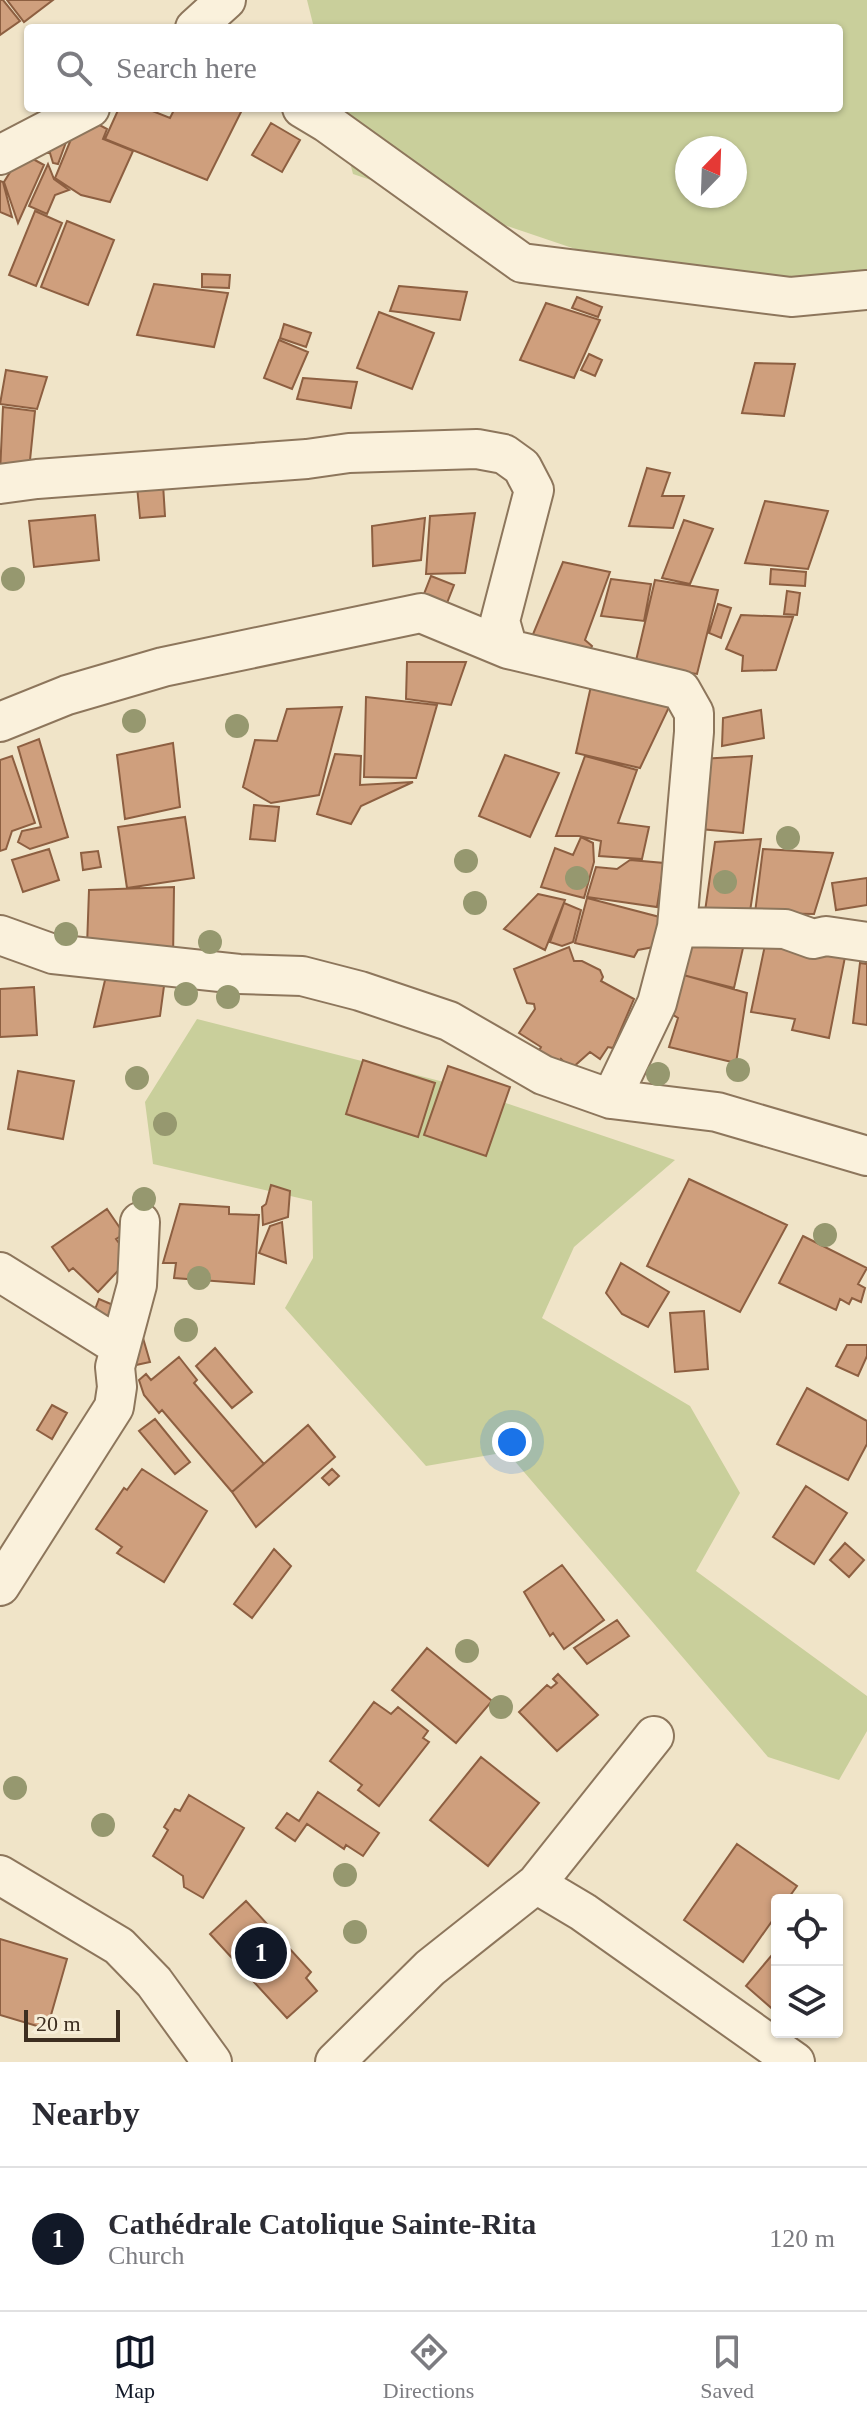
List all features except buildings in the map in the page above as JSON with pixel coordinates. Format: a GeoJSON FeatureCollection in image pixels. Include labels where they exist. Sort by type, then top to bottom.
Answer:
{"type":"FeatureCollection","features":[{"type":"Feature","properties":{"kind":"street"},"geometry":{"type":"LineString","coordinates":[[199,24],[226,0]]}},
{"type":"Feature","properties":{"kind":"street"},"geometry":{"type":"LineString","coordinates":[[0,155],[82,112]]}},
{"type":"Feature","properties":{"kind":"street"},"geometry":{"type":"LineString","coordinates":[[309,112],[522,263],[791,297],[867,290]]}},
{"type":"Feature","properties":{"kind":"street"},"geometry":{"type":"LineString","coordinates":[[0,484],[349,453],[477,449],[504,454],[522,467],[534,490],[500,621],[508,649]]}},
{"type":"Feature","properties":{"kind":"street"},"geometry":{"type":"LineString","coordinates":[[0,722],[67,695],[163,667],[421,613],[508,649],[681,690],[694,713],[694,732],[677,927],[657,1003],[611,1099]]}},
{"type":"Feature","properties":{"kind":"street"},"geometry":{"type":"LineString","coordinates":[[677,927],[785,929],[813,939],[826,936],[867,942]]}},
{"type":"Feature","properties":{"kind":"street"},"geometry":{"type":"LineString","coordinates":[[0,935],[53,954],[239,974],[302,976],[360,991],[449,1021],[543,1075],[611,1099],[717,1112],[867,1156]]}},
{"type":"Feature","properties":{"kind":"street"},"geometry":{"type":"LineString","coordinates":[[0,1586],[13,1538],[114,1407],[117,1387],[115,1367],[137,1285],[140,1222]]}},
{"type":"Feature","properties":{"kind":"street"},"geometry":{"type":"LineString","coordinates":[[0,1272],[120,1347]]}},
{"type":"Feature","properties":{"kind":"street"},"geometry":{"type":"LineString","coordinates":[[335,2062],[430,1968],[536,1884],[654,1736]]}},
{"type":"Feature","properties":{"kind":"street"},"geometry":{"type":"LineString","coordinates":[[0,1875],[119,1946],[154,1982],[212,2062]]}},
{"type":"Feature","properties":{"kind":"street"},"geometry":{"type":"LineString","coordinates":[[536,1884],[583,1912],[795,2062]]}},
{"type":"Feature","properties":{"kind":"green space"},"geometry":{"type":"Polygon","coordinates":[[[307,0],[867,0],[867,287],[593,255],[353,174],[337,112],[843,112],[843,24],[313,24],[307,0]]]}},
{"type":"Feature","properties":{"kind":"green space"},"geometry":{"type":"Polygon","coordinates":[[[197,1019],[440,1081],[675,1160],[574,1247],[542,1318],[690,1406],[740,1493],[696,1571],[867,1696],[867,1731],[839,1780],[768,1757],[507,1452],[426,1466],[285,1308],[313,1258],[312,1201],[153,1164],[145,1102],[197,1019]]]}},
{"type":"Feature","properties":{"kind":"place","name":"Cathédrale Catolique Sainte-Rita"},"geometry":{"type":"Point","coordinates":[261,1953]}}]}
